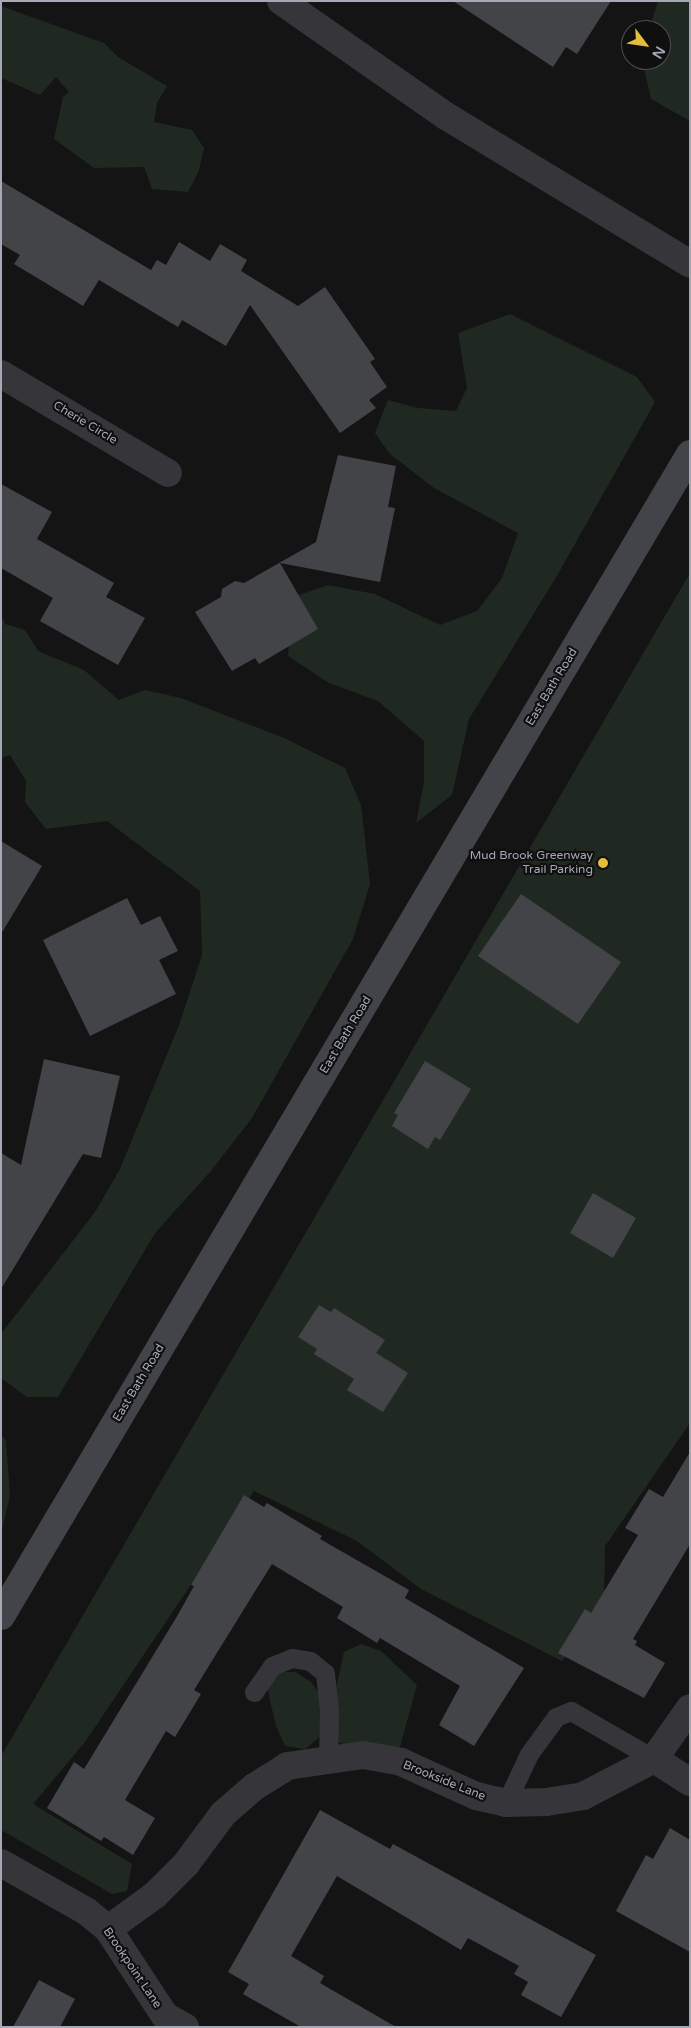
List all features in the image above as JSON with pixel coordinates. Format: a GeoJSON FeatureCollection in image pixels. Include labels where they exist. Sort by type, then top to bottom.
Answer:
{"type":"FeatureCollection","features":[{"type":"Feature","properties":{"kind":"street"},"geometry":{"type":"LineString","coordinates":[[281,1],[446,116],[690,264]]}},
{"type":"Feature","properties":{"kind":"street","name":"Cherie Circle"},"geometry":{"type":"LineString","coordinates":[[1,374],[168,473]]}},
{"type":"Feature","properties":{"kind":"street","name":"East Bath Road"},"geometry":{"type":"LineString","coordinates":[[1,1616],[690,454]]}},
{"type":"Feature","properties":{"kind":"street","name":"Brookside Lane"},"geometry":{"type":"LineString","coordinates":[[108,1929],[155,1894],[186,1864],[223,1814],[254,1786],[287,1766],[328,1758],[363,1755],[401,1762],[476,1796],[506,1803],[583,1796],[654,1759],[690,1708]]}},
{"type":"Feature","properties":{"kind":"street"},"geometry":{"type":"LineString","coordinates":[[654,1759],[690,1782]]}},
{"type":"Feature","properties":{"kind":"street","name":"Brookpoint Lane"},"geometry":{"type":"LineString","coordinates":[[1,1863],[86,1911],[108,1929],[165,2016],[185,2027]]}},
{"type":"Feature","properties":{"kind":"lane"},"geometry":{"type":"LineString","coordinates":[[254,1692],[272,1666],[292,1658],[310,1662],[325,1674],[328,1758]]}},
{"type":"Feature","properties":{"kind":"lane"},"geometry":{"type":"LineString","coordinates":[[506,1803],[529,1754],[556,1717],[570,1711],[654,1759]]}},
{"type":"Feature","properties":{"kind":"shaded area"},"geometry":{"type":"Polygon","coordinates":[[[658,1],[690,1],[690,121],[651,99],[644,70],[671,70],[671,20],[652,20],[658,1]]]}},
{"type":"Feature","properties":{"kind":"shaded area"},"geometry":{"type":"Polygon","coordinates":[[[1,6],[104,43],[118,57],[167,86],[157,103],[154,122],[192,130],[204,148],[199,170],[188,192],[152,189],[144,167],[94,168],[54,139],[63,97],[69,92],[56,77],[40,95],[1,78],[1,6]]]}},
{"type":"Feature","properties":{"kind":"shaded area"},"geometry":{"type":"Polygon","coordinates":[[[510,314],[637,377],[655,402],[558,574],[469,719],[452,795],[416,823],[424,782],[424,741],[378,701],[329,683],[288,656],[293,597],[328,585],[375,594],[440,625],[477,611],[502,578],[518,533],[434,488],[390,454],[375,433],[388,400],[418,408],[456,411],[467,388],[458,333],[510,314]]]}},
{"type":"Feature","properties":{"kind":"shaded area"},"geometry":{"type":"Polygon","coordinates":[[[690,573],[690,1423],[605,1546],[604,1603],[562,1661],[421,1589],[357,1541],[254,1491],[85,1742],[33,1804],[132,1864],[127,1891],[112,1894],[1,1830],[1,1756],[690,573]]]}},
{"type":"Feature","properties":{"kind":"shaded area"},"geometry":{"type":"Polygon","coordinates":[[[1,614],[5,624],[25,630],[38,651],[84,670],[119,700],[145,690],[181,698],[284,738],[345,768],[361,805],[370,884],[353,939],[252,1118],[210,1172],[155,1233],[58,1397],[27,1397],[1,1378],[1,1334],[95,1212],[120,1169],[179,1025],[202,955],[200,891],[107,821],[46,829],[25,802],[26,781],[10,755],[1,758],[1,614]]]}},
{"type":"Feature","properties":{"kind":"shaded area"},"geometry":{"type":"Polygon","coordinates":[[[1,1435],[6,1440],[10,1496],[1,1534],[1,1435]]]}},
{"type":"Feature","properties":{"kind":"shaded area"},"geometry":{"type":"Polygon","coordinates":[[[361,1644],[381,1651],[417,1685],[398,1754],[360,1752],[332,1739],[335,1693],[344,1652],[361,1644]]]}},
{"type":"Feature","properties":{"kind":"shaded area"},"geometry":{"type":"Polygon","coordinates":[[[273,1672],[296,1672],[312,1683],[322,1698],[321,1736],[305,1749],[285,1746],[276,1726],[267,1687],[273,1672]]]}},
{"type":"Feature","properties":{"kind":"building"},"geometry":{"type":"Polygon","coordinates":[[[453,1],[611,1],[577,54],[566,47],[553,67],[453,1]]]}},
{"type":"Feature","properties":{"kind":"building"},"geometry":{"type":"Polygon","coordinates":[[[1,181],[151,270],[157,260],[166,265],[179,242],[210,261],[220,244],[247,260],[241,271],[298,306],[325,287],[375,359],[370,362],[387,387],[369,400],[376,408],[340,433],[250,305],[226,346],[182,320],[178,327],[99,280],[83,306],[14,264],[20,255],[1,244],[1,181]]]}},
{"type":"Feature","properties":{"kind":"building"},"geometry":{"type":"Polygon","coordinates":[[[338,455],[396,466],[388,507],[395,508],[380,582],[280,563],[318,629],[259,664],[255,658],[232,671],[195,612],[221,597],[222,589],[235,581],[244,583],[316,542],[338,455]]]}},
{"type":"Feature","properties":{"kind":"building"},"geometry":{"type":"Polygon","coordinates":[[[1,484],[52,512],[37,539],[114,583],[106,597],[145,618],[118,665],[40,621],[53,598],[1,568],[1,484]]]}},
{"type":"Feature","properties":{"kind":"building"},"geometry":{"type":"Polygon","coordinates":[[[1,841],[42,866],[1,934],[1,841]]]}},
{"type":"Feature","properties":{"kind":"building"},"geometry":{"type":"Polygon","coordinates":[[[521,894],[621,962],[578,1024],[478,956],[521,894]]]}},
{"type":"Feature","properties":{"kind":"building"},"geometry":{"type":"Polygon","coordinates":[[[127,898],[141,925],[160,916],[178,951],[159,960],[176,994],[90,1036],[43,940],[127,898]]]}},
{"type":"Feature","properties":{"kind":"building"},"geometry":{"type":"Polygon","coordinates":[[[44,1059],[120,1076],[101,1158],[83,1154],[1,1289],[1,1153],[21,1165],[44,1059]]]}},
{"type":"Feature","properties":{"kind":"building"},"geometry":{"type":"Polygon","coordinates":[[[425,1061],[471,1089],[440,1140],[435,1137],[428,1149],[392,1126],[398,1115],[394,1113],[425,1061]]]}},
{"type":"Feature","properties":{"kind":"building"},"geometry":{"type":"Polygon","coordinates":[[[593,1193],[636,1218],[613,1258],[570,1233],[593,1193]]]}},
{"type":"Feature","properties":{"kind":"building"},"geometry":{"type":"Polygon","coordinates":[[[319,1305],[331,1312],[334,1308],[385,1340],[376,1353],[408,1373],[383,1412],[347,1390],[354,1379],[314,1354],[317,1349],[298,1337],[319,1305]]]}},
{"type":"Feature","properties":{"kind":"building"},"geometry":{"type":"Polygon","coordinates":[[[690,1452],[690,1544],[633,1639],[637,1641],[635,1645],[665,1663],[644,1698],[558,1653],[585,1609],[591,1613],[638,1535],[625,1528],[649,1489],[663,1497],[690,1452]]]}},
{"type":"Feature","properties":{"kind":"building"},"geometry":{"type":"Polygon","coordinates":[[[244,1495],[264,1507],[267,1503],[322,1536],[320,1539],[409,1590],[405,1598],[524,1668],[474,1746],[439,1725],[460,1686],[380,1638],[377,1643],[337,1618],[343,1607],[272,1564],[194,1690],[201,1694],[175,1737],[166,1731],[125,1800],[155,1818],[133,1855],[104,1837],[101,1841],[47,1808],[74,1762],[84,1769],[176,1618],[194,1586],[191,1585],[244,1495]]]}},
{"type":"Feature","properties":{"kind":"building"},"geometry":{"type":"Polygon","coordinates":[[[320,1810],[390,1849],[393,1844],[596,1955],[561,2017],[521,1995],[528,1982],[514,1974],[519,1966],[468,1938],[461,1950],[337,1876],[291,1956],[324,1976],[320,1983],[396,2027],[301,2027],[243,1994],[249,1984],[228,1972],[320,1810]]]}},
{"type":"Feature","properties":{"kind":"building"},"geometry":{"type":"Polygon","coordinates":[[[670,1828],[690,1840],[690,1952],[616,1911],[646,1855],[653,1859],[670,1828]]]}},
{"type":"Feature","properties":{"kind":"building"},"geometry":{"type":"Polygon","coordinates":[[[39,1980],[75,1999],[60,2027],[13,2027],[39,1980]]]}},
{"type":"Feature","properties":{"kind":"place","name":"Mud Brook Greenway Trail Parking"},"geometry":{"type":"Point","coordinates":[603,863]}}]}
